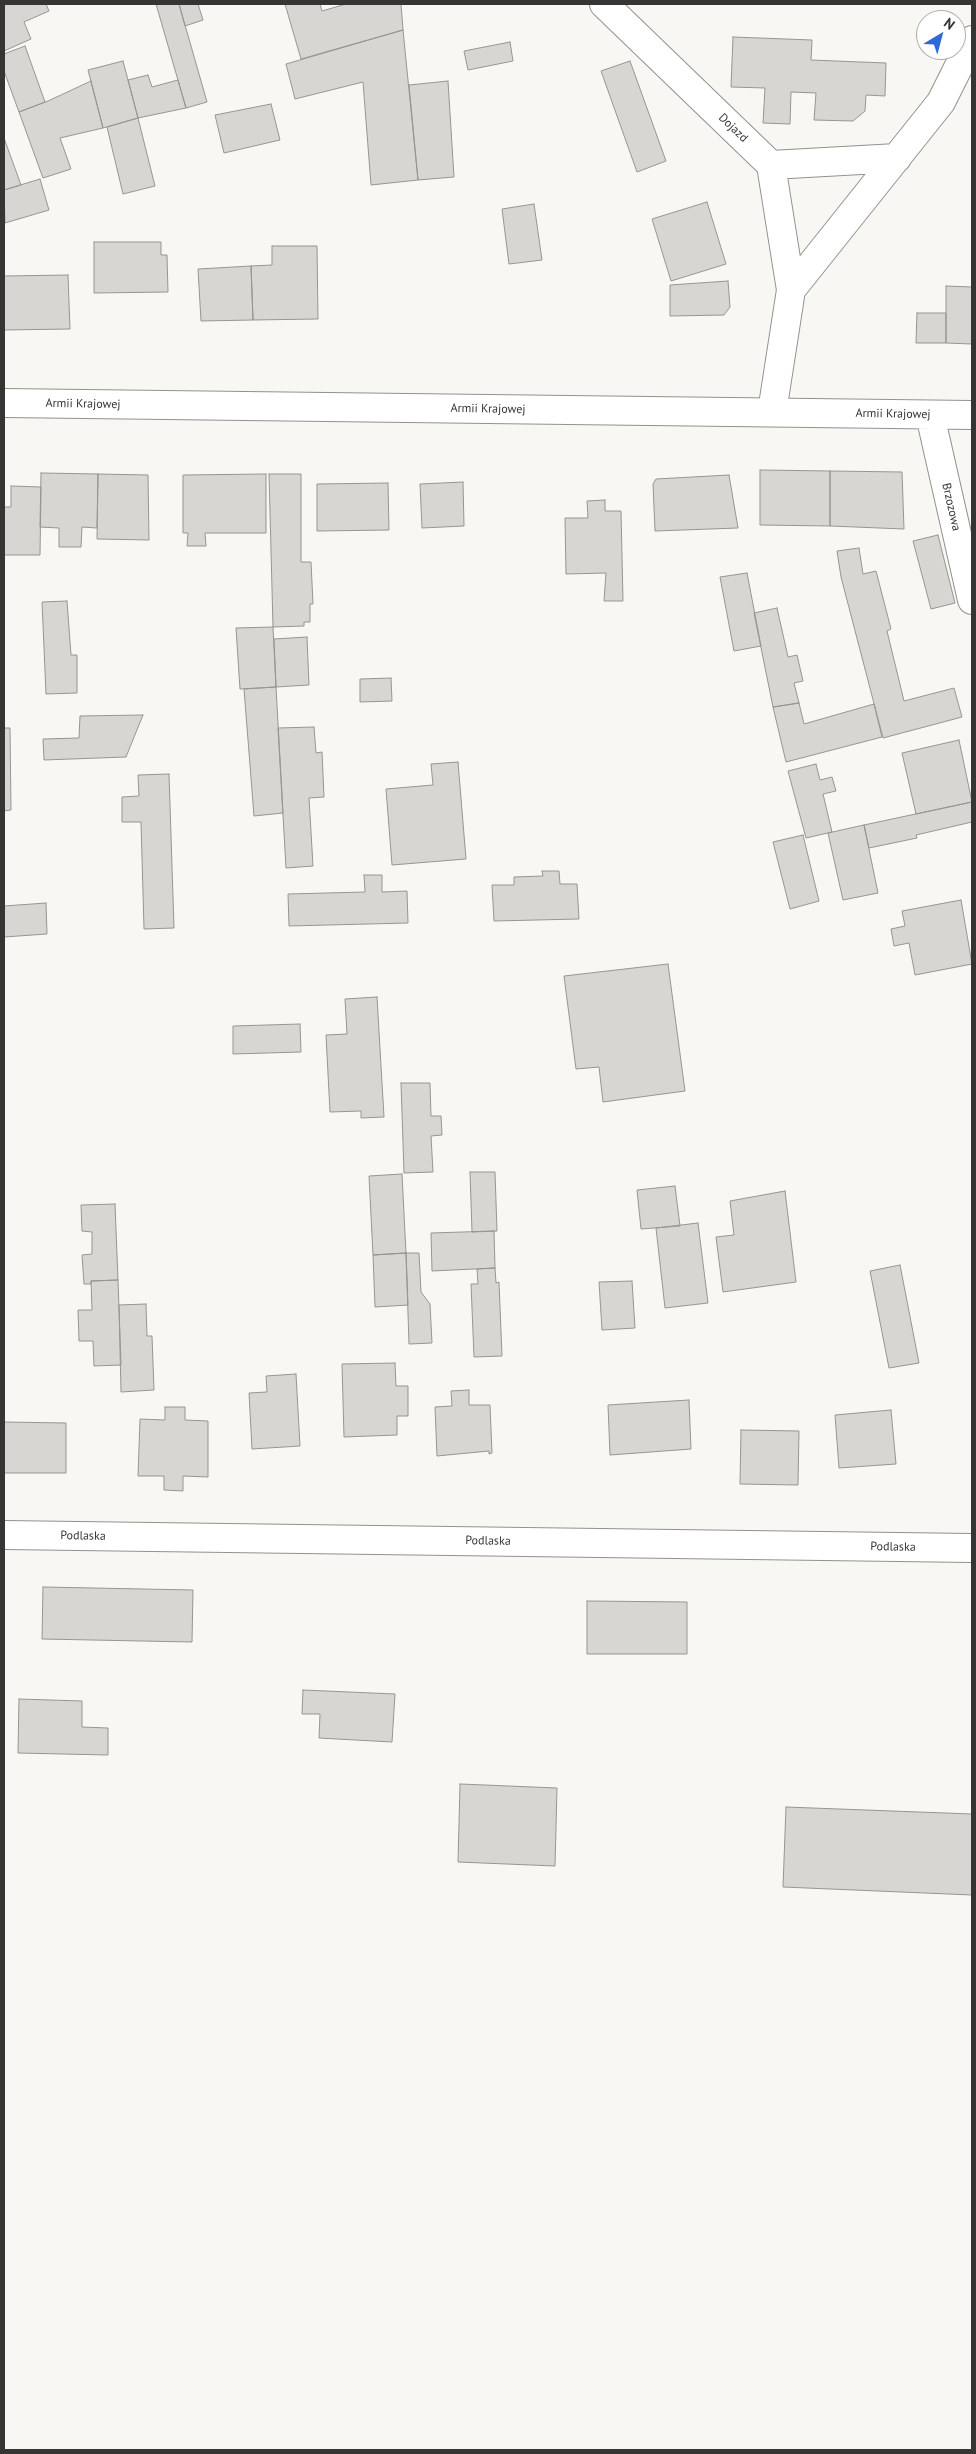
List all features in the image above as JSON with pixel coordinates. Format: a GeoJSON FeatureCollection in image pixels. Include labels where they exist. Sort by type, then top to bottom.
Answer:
{"type":"FeatureCollection","features":[{"type":"Feature","properties":{"kind":"street","name":"Dojazd"},"geometry":{"type":"LineString","coordinates":[[604,4],[770,165]]}},
{"type":"Feature","properties":{"kind":"street"},"geometry":{"type":"LineString","coordinates":[[791,290],[941,102],[972,40]]}},
{"type":"Feature","properties":{"kind":"street"},"geometry":{"type":"LineString","coordinates":[[772,412],[791,290],[770,165],[896,158]]}},
{"type":"Feature","properties":{"kind":"street","name":"Armii Krajowej"},"geometry":{"type":"LineString","coordinates":[[4,402],[972,415]]}},
{"type":"Feature","properties":{"kind":"street","name":"Brzozowa"},"geometry":{"type":"LineString","coordinates":[[930,414],[972,600]]}},
{"type":"Feature","properties":{"kind":"street","name":"Podlaska"},"geometry":{"type":"LineString","coordinates":[[4,1535],[972,1548]]}},
{"type":"Feature","properties":{"kind":"building"},"geometry":{"type":"Polygon","coordinates":[[[4,4],[46,4],[49,11],[24,22],[31,39],[4,51],[4,4]]]}},
{"type":"Feature","properties":{"kind":"building"},"geometry":{"type":"Polygon","coordinates":[[[156,4],[179,4],[207,102],[186,108],[156,4]]]}},
{"type":"Feature","properties":{"kind":"building"},"geometry":{"type":"Polygon","coordinates":[[[179,4],[198,4],[203,20],[185,26],[179,4]]]}},
{"type":"Feature","properties":{"kind":"building"},"geometry":{"type":"Polygon","coordinates":[[[285,4],[320,4],[322,11],[346,4],[401,4],[403,30],[301,59],[285,4]]]}},
{"type":"Feature","properties":{"kind":"building"},"geometry":{"type":"Polygon","coordinates":[[[403,30],[418,180],[371,185],[363,82],[295,99],[286,64],[403,30]]]}},
{"type":"Feature","properties":{"kind":"building"},"geometry":{"type":"Polygon","coordinates":[[[733,37],[812,40],[811,60],[886,63],[885,96],[866,95],[865,111],[853,121],[814,120],[816,93],[791,92],[790,124],[763,123],[765,88],[731,87],[733,37]]]}},
{"type":"Feature","properties":{"kind":"building"},"geometry":{"type":"Polygon","coordinates":[[[510,42],[513,61],[468,70],[464,51],[510,42]]]}},
{"type":"Feature","properties":{"kind":"building"},"geometry":{"type":"Polygon","coordinates":[[[25,46],[45,102],[19,112],[4,71],[4,54],[25,46]]]}},
{"type":"Feature","properties":{"kind":"building"},"geometry":{"type":"Polygon","coordinates":[[[123,61],[138,118],[103,128],[88,70],[123,61]]]}},
{"type":"Feature","properties":{"kind":"building"},"geometry":{"type":"Polygon","coordinates":[[[630,61],[666,161],[637,172],[601,71],[630,61]]]}},
{"type":"Feature","properties":{"kind":"building"},"geometry":{"type":"Polygon","coordinates":[[[148,75],[152,87],[178,80],[186,108],[138,118],[128,80],[148,75]]]}},
{"type":"Feature","properties":{"kind":"building"},"geometry":{"type":"Polygon","coordinates":[[[91,81],[103,128],[60,138],[71,169],[43,178],[19,112],[91,81]]]}},
{"type":"Feature","properties":{"kind":"building"},"geometry":{"type":"Polygon","coordinates":[[[448,81],[454,177],[418,180],[409,85],[448,81]]]}},
{"type":"Feature","properties":{"kind":"building"},"geometry":{"type":"Polygon","coordinates":[[[271,104],[280,140],[224,153],[215,115],[271,104]]]}},
{"type":"Feature","properties":{"kind":"building"},"geometry":{"type":"Polygon","coordinates":[[[138,118],[155,186],[123,194],[107,127],[138,118]]]}},
{"type":"Feature","properties":{"kind":"building"},"geometry":{"type":"Polygon","coordinates":[[[4,138],[21,185],[4,190],[4,138]]]}},
{"type":"Feature","properties":{"kind":"building"},"geometry":{"type":"Polygon","coordinates":[[[40,179],[49,210],[5,223],[4,190],[40,179]]]}},
{"type":"Feature","properties":{"kind":"building"},"geometry":{"type":"Polygon","coordinates":[[[707,202],[726,264],[671,281],[652,219],[707,202]]]}},
{"type":"Feature","properties":{"kind":"building"},"geometry":{"type":"Polygon","coordinates":[[[534,204],[542,260],[509,264],[502,209],[534,204]]]}},
{"type":"Feature","properties":{"kind":"building"},"geometry":{"type":"Polygon","coordinates":[[[94,242],[161,242],[161,255],[167,255],[168,292],[94,293],[94,242]]]}},
{"type":"Feature","properties":{"kind":"building"},"geometry":{"type":"Polygon","coordinates":[[[272,246],[317,246],[318,319],[253,320],[251,266],[272,265],[272,246]]]}},
{"type":"Feature","properties":{"kind":"building"},"geometry":{"type":"Polygon","coordinates":[[[251,266],[253,320],[201,321],[198,269],[251,266]]]}},
{"type":"Feature","properties":{"kind":"building"},"geometry":{"type":"Polygon","coordinates":[[[68,275],[70,329],[4,330],[4,276],[68,275]]]}},
{"type":"Feature","properties":{"kind":"building"},"geometry":{"type":"Polygon","coordinates":[[[728,281],[730,307],[724,315],[670,316],[670,285],[728,281]]]}},
{"type":"Feature","properties":{"kind":"building"},"geometry":{"type":"Polygon","coordinates":[[[946,286],[972,287],[972,344],[946,343],[946,286]]]}},
{"type":"Feature","properties":{"kind":"building"},"geometry":{"type":"Polygon","coordinates":[[[917,313],[946,313],[946,343],[916,343],[917,313]]]}},
{"type":"Feature","properties":{"kind":"building"},"geometry":{"type":"Polygon","coordinates":[[[760,470],[830,471],[830,526],[760,525],[760,470]]]}},
{"type":"Feature","properties":{"kind":"building"},"geometry":{"type":"Polygon","coordinates":[[[830,471],[902,472],[904,529],[830,526],[830,471]]]}},
{"type":"Feature","properties":{"kind":"building"},"geometry":{"type":"Polygon","coordinates":[[[41,473],[98,474],[97,528],[82,527],[81,547],[59,547],[59,528],[40,527],[41,473]]]}},
{"type":"Feature","properties":{"kind":"building"},"geometry":{"type":"Polygon","coordinates":[[[98,474],[148,475],[149,540],[97,539],[98,474]]]}},
{"type":"Feature","properties":{"kind":"building"},"geometry":{"type":"Polygon","coordinates":[[[266,474],[266,533],[205,533],[206,546],[187,546],[188,533],[183,533],[183,475],[266,474]]]}},
{"type":"Feature","properties":{"kind":"building"},"geometry":{"type":"Polygon","coordinates":[[[269,474],[301,474],[301,562],[311,562],[313,604],[310,604],[310,622],[304,622],[304,626],[273,627],[269,474]]]}},
{"type":"Feature","properties":{"kind":"building"},"geometry":{"type":"Polygon","coordinates":[[[729,475],[738,528],[655,531],[653,484],[656,479],[729,475]]]}},
{"type":"Feature","properties":{"kind":"building"},"geometry":{"type":"Polygon","coordinates":[[[463,482],[464,526],[422,528],[420,484],[463,482]]]}},
{"type":"Feature","properties":{"kind":"building"},"geometry":{"type":"Polygon","coordinates":[[[388,483],[389,530],[317,531],[317,484],[388,483]]]}},
{"type":"Feature","properties":{"kind":"building"},"geometry":{"type":"Polygon","coordinates":[[[11,486],[41,487],[40,555],[4,555],[4,507],[11,507],[11,486]]]}},
{"type":"Feature","properties":{"kind":"building"},"geometry":{"type":"Polygon","coordinates":[[[605,500],[605,511],[621,511],[623,601],[604,601],[606,573],[566,574],[565,518],[588,518],[587,501],[605,500]]]}},
{"type":"Feature","properties":{"kind":"building"},"geometry":{"type":"Polygon","coordinates":[[[938,535],[955,603],[931,609],[913,541],[938,535]]]}},
{"type":"Feature","properties":{"kind":"building"},"geometry":{"type":"Polygon","coordinates":[[[859,548],[863,574],[876,571],[891,629],[887,631],[904,701],[954,688],[962,717],[883,738],[841,577],[837,551],[859,548]]]}},
{"type":"Feature","properties":{"kind":"building"},"geometry":{"type":"Polygon","coordinates":[[[747,573],[761,646],[734,651],[720,577],[747,573]]]}},
{"type":"Feature","properties":{"kind":"building"},"geometry":{"type":"Polygon","coordinates":[[[67,601],[71,655],[77,655],[77,693],[46,694],[42,602],[67,601]]]}},
{"type":"Feature","properties":{"kind":"building"},"geometry":{"type":"Polygon","coordinates":[[[777,608],[788,657],[797,655],[803,681],[794,683],[799,703],[773,707],[754,613],[777,608]]]}},
{"type":"Feature","properties":{"kind":"building"},"geometry":{"type":"Polygon","coordinates":[[[273,627],[276,687],[240,689],[236,628],[273,627]]]}},
{"type":"Feature","properties":{"kind":"building"},"geometry":{"type":"Polygon","coordinates":[[[307,637],[309,685],[276,687],[274,639],[307,637]]]}},
{"type":"Feature","properties":{"kind":"building"},"geometry":{"type":"Polygon","coordinates":[[[391,678],[392,701],[360,702],[360,679],[391,678]]]}},
{"type":"Feature","properties":{"kind":"building"},"geometry":{"type":"Polygon","coordinates":[[[276,687],[283,813],[254,816],[244,689],[276,687]]]}},
{"type":"Feature","properties":{"kind":"building"},"geometry":{"type":"Polygon","coordinates":[[[799,703],[804,724],[874,704],[882,737],[786,762],[773,707],[799,703]]]}},
{"type":"Feature","properties":{"kind":"building"},"geometry":{"type":"Polygon","coordinates":[[[143,715],[126,757],[44,760],[43,739],[79,738],[80,716],[143,715]]]}},
{"type":"Feature","properties":{"kind":"building"},"geometry":{"type":"Polygon","coordinates":[[[314,727],[316,753],[322,752],[324,797],[309,798],[313,866],[286,868],[278,728],[314,727]]]}},
{"type":"Feature","properties":{"kind":"building"},"geometry":{"type":"Polygon","coordinates":[[[4,728],[10,728],[11,810],[4,811],[4,728]]]}},
{"type":"Feature","properties":{"kind":"building"},"geometry":{"type":"Polygon","coordinates":[[[959,740],[972,802],[916,814],[902,753],[959,740]]]}},
{"type":"Feature","properties":{"kind":"building"},"geometry":{"type":"Polygon","coordinates":[[[458,762],[466,859],[392,865],[386,789],[433,785],[431,764],[458,762]]]}},
{"type":"Feature","properties":{"kind":"building"},"geometry":{"type":"Polygon","coordinates":[[[816,764],[820,780],[832,777],[836,791],[823,794],[832,832],[806,838],[788,771],[816,764]]]}},
{"type":"Feature","properties":{"kind":"building"},"geometry":{"type":"Polygon","coordinates":[[[169,774],[174,928],[144,929],[141,822],[122,822],[122,797],[139,796],[138,775],[169,774]]]}},
{"type":"Feature","properties":{"kind":"building"},"geometry":{"type":"Polygon","coordinates":[[[972,802],[972,822],[916,835],[917,838],[869,848],[864,825],[972,802]]]}},
{"type":"Feature","properties":{"kind":"building"},"geometry":{"type":"Polygon","coordinates":[[[864,825],[878,893],[843,900],[828,833],[864,825]]]}},
{"type":"Feature","properties":{"kind":"building"},"geometry":{"type":"Polygon","coordinates":[[[803,835],[819,901],[790,909],[773,842],[803,835]]]}},
{"type":"Feature","properties":{"kind":"building"},"geometry":{"type":"Polygon","coordinates":[[[542,871],[559,871],[560,884],[577,884],[579,919],[494,921],[492,885],[514,885],[514,877],[543,876],[542,871]]]}},
{"type":"Feature","properties":{"kind":"building"},"geometry":{"type":"Polygon","coordinates":[[[364,875],[382,875],[382,892],[407,891],[408,923],[289,926],[288,894],[365,892],[364,875]]]}},
{"type":"Feature","properties":{"kind":"building"},"geometry":{"type":"Polygon","coordinates":[[[961,900],[972,964],[915,975],[909,943],[894,946],[891,929],[905,926],[902,911],[961,900]]]}},
{"type":"Feature","properties":{"kind":"building"},"geometry":{"type":"Polygon","coordinates":[[[46,903],[47,934],[4,937],[4,906],[46,903]]]}},
{"type":"Feature","properties":{"kind":"building"},"geometry":{"type":"Polygon","coordinates":[[[668,964],[685,1091],[603,1102],[599,1067],[576,1069],[564,976],[668,964]]]}},
{"type":"Feature","properties":{"kind":"building"},"geometry":{"type":"Polygon","coordinates":[[[377,997],[384,1117],[361,1118],[361,1111],[330,1112],[326,1035],[347,1034],[345,999],[377,997]]]}},
{"type":"Feature","properties":{"kind":"building"},"geometry":{"type":"Polygon","coordinates":[[[300,1024],[301,1052],[233,1054],[233,1026],[300,1024]]]}},
{"type":"Feature","properties":{"kind":"building"},"geometry":{"type":"Polygon","coordinates":[[[401,1083],[430,1083],[431,1116],[441,1116],[442,1135],[431,1136],[433,1172],[404,1173],[401,1083]]]}},
{"type":"Feature","properties":{"kind":"building"},"geometry":{"type":"Polygon","coordinates":[[[470,1172],[495,1172],[497,1231],[472,1232],[470,1172]]]}},
{"type":"Feature","properties":{"kind":"building"},"geometry":{"type":"Polygon","coordinates":[[[402,1174],[406,1253],[373,1255],[369,1176],[402,1174]]]}},
{"type":"Feature","properties":{"kind":"building"},"geometry":{"type":"Polygon","coordinates":[[[675,1186],[680,1226],[641,1229],[637,1190],[675,1186]]]}},
{"type":"Feature","properties":{"kind":"building"},"geometry":{"type":"Polygon","coordinates":[[[785,1191],[796,1282],[723,1292],[716,1237],[734,1235],[730,1201],[785,1191]]]}},
{"type":"Feature","properties":{"kind":"building"},"geometry":{"type":"Polygon","coordinates":[[[115,1204],[118,1280],[91,1281],[91,1284],[84,1284],[82,1255],[92,1254],[92,1232],[82,1231],[81,1205],[115,1204]]]}},
{"type":"Feature","properties":{"kind":"building"},"geometry":{"type":"Polygon","coordinates":[[[698,1223],[708,1303],[665,1308],[656,1228],[698,1223]]]}},
{"type":"Feature","properties":{"kind":"building"},"geometry":{"type":"Polygon","coordinates":[[[494,1231],[495,1268],[432,1271],[431,1233],[494,1231]]]}},
{"type":"Feature","properties":{"kind":"building"},"geometry":{"type":"Polygon","coordinates":[[[406,1253],[419,1253],[421,1292],[430,1304],[432,1343],[409,1344],[406,1253]]]}},
{"type":"Feature","properties":{"kind":"building"},"geometry":{"type":"Polygon","coordinates":[[[406,1253],[408,1305],[375,1307],[373,1255],[406,1253]]]}},
{"type":"Feature","properties":{"kind":"building"},"geometry":{"type":"Polygon","coordinates":[[[900,1265],[919,1363],[889,1368],[870,1271],[900,1265]]]}},
{"type":"Feature","properties":{"kind":"building"},"geometry":{"type":"Polygon","coordinates":[[[495,1268],[496,1283],[499,1282],[502,1356],[474,1357],[471,1284],[478,1284],[477,1269],[495,1268]]]}},
{"type":"Feature","properties":{"kind":"building"},"geometry":{"type":"Polygon","coordinates":[[[118,1280],[121,1365],[94,1366],[93,1341],[79,1341],[78,1310],[92,1310],[91,1281],[118,1280]]]}},
{"type":"Feature","properties":{"kind":"building"},"geometry":{"type":"Polygon","coordinates":[[[632,1281],[635,1328],[602,1330],[599,1282],[632,1281]]]}},
{"type":"Feature","properties":{"kind":"building"},"geometry":{"type":"Polygon","coordinates":[[[146,1304],[147,1336],[152,1336],[154,1390],[121,1392],[119,1305],[146,1304]]]}},
{"type":"Feature","properties":{"kind":"building"},"geometry":{"type":"Polygon","coordinates":[[[395,1363],[396,1386],[408,1386],[408,1416],[397,1416],[397,1435],[344,1437],[342,1364],[395,1363]]]}},
{"type":"Feature","properties":{"kind":"building"},"geometry":{"type":"Polygon","coordinates":[[[296,1374],[300,1446],[252,1449],[249,1393],[267,1392],[266,1376],[296,1374]]]}},
{"type":"Feature","properties":{"kind":"building"},"geometry":{"type":"Polygon","coordinates":[[[469,1390],[469,1405],[490,1405],[492,1453],[489,1454],[489,1451],[437,1456],[435,1407],[452,1406],[451,1391],[469,1390]]]}},
{"type":"Feature","properties":{"kind":"building"},"geometry":{"type":"Polygon","coordinates":[[[689,1400],[691,1449],[610,1455],[608,1405],[689,1400]]]}},
{"type":"Feature","properties":{"kind":"building"},"geometry":{"type":"Polygon","coordinates":[[[165,1407],[185,1407],[185,1420],[208,1421],[208,1477],[183,1476],[183,1491],[164,1490],[164,1476],[138,1476],[140,1419],[165,1420],[165,1407]]]}},
{"type":"Feature","properties":{"kind":"building"},"geometry":{"type":"Polygon","coordinates":[[[891,1410],[896,1464],[839,1468],[835,1415],[891,1410]]]}},
{"type":"Feature","properties":{"kind":"building"},"geometry":{"type":"Polygon","coordinates":[[[4,1422],[66,1423],[66,1473],[4,1473],[4,1422]]]}},
{"type":"Feature","properties":{"kind":"building"},"geometry":{"type":"Polygon","coordinates":[[[741,1430],[799,1431],[798,1485],[740,1484],[741,1430]]]}},
{"type":"Feature","properties":{"kind":"building"},"geometry":{"type":"Polygon","coordinates":[[[43,1587],[193,1590],[192,1642],[42,1639],[43,1587]]]}},
{"type":"Feature","properties":{"kind":"building"},"geometry":{"type":"Polygon","coordinates":[[[587,1601],[687,1602],[687,1654],[587,1654],[587,1601]]]}},
{"type":"Feature","properties":{"kind":"building"},"geometry":{"type":"Polygon","coordinates":[[[303,1690],[395,1694],[392,1742],[319,1738],[320,1714],[302,1714],[303,1690]]]}},
{"type":"Feature","properties":{"kind":"building"},"geometry":{"type":"Polygon","coordinates":[[[19,1699],[82,1701],[82,1727],[108,1728],[108,1755],[18,1753],[19,1699]]]}},
{"type":"Feature","properties":{"kind":"building"},"geometry":{"type":"Polygon","coordinates":[[[460,1784],[557,1788],[555,1866],[458,1862],[460,1784]]]}},
{"type":"Feature","properties":{"kind":"building"},"geometry":{"type":"Polygon","coordinates":[[[786,1807],[972,1814],[972,1895],[783,1887],[786,1807]]]}}]}
